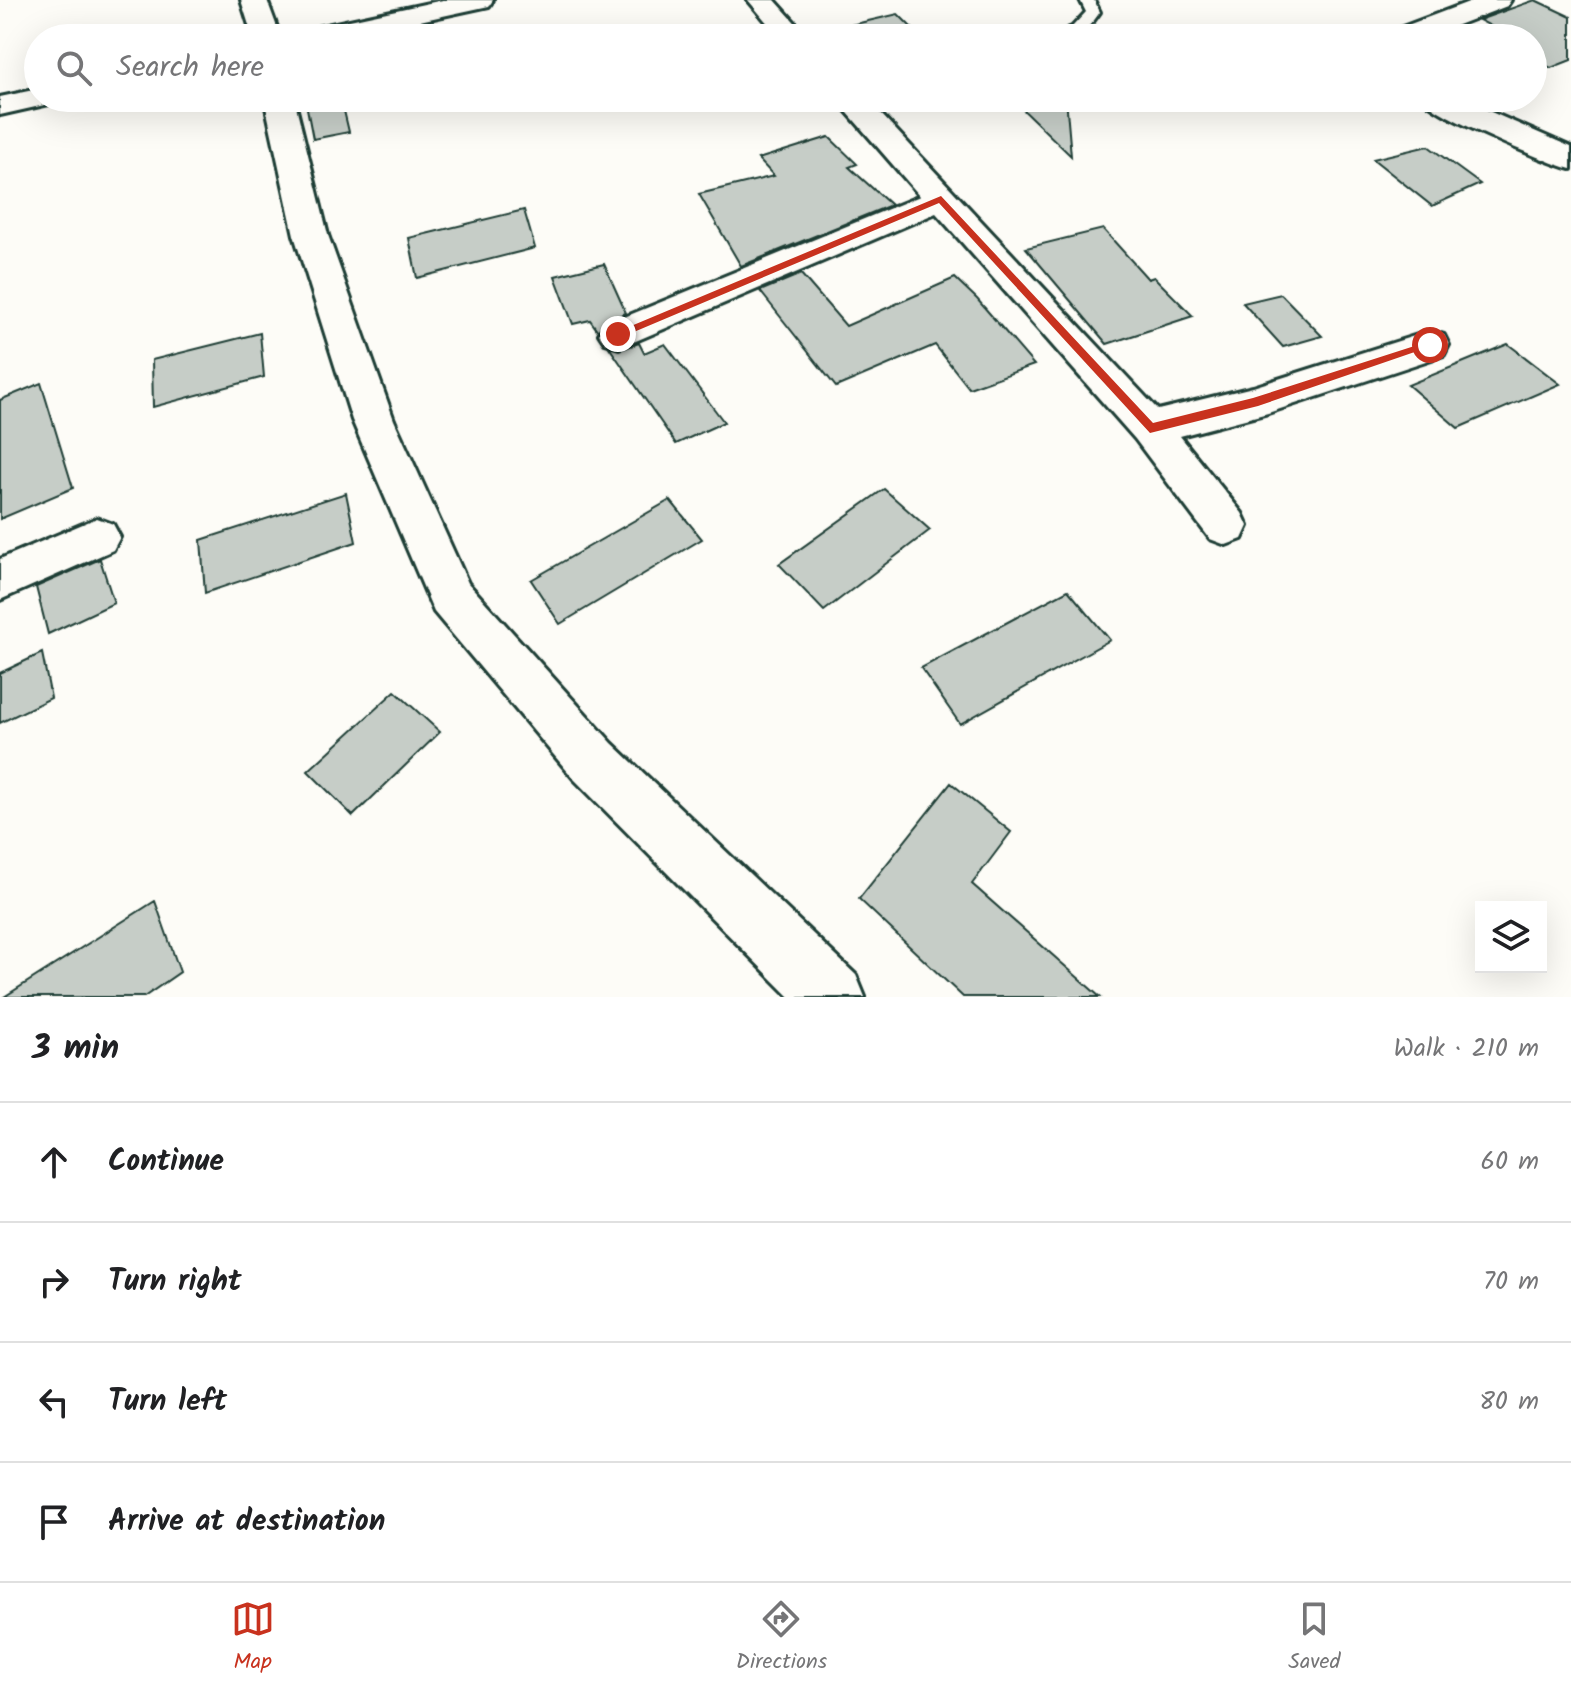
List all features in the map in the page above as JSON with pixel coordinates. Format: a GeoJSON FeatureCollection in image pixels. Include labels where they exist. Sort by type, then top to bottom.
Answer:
{"type":"FeatureCollection","features":[{"type":"Feature","properties":{"kind":"street"},"geometry":{"type":"LineString","coordinates":[[254,0],[262,24]]}},
{"type":"Feature","properties":{"kind":"street"},"geometry":{"type":"LineString","coordinates":[[352,24],[415,6],[480,0]]}},
{"type":"Feature","properties":{"kind":"street"},"geometry":{"type":"LineString","coordinates":[[761,0],[782,24]]}},
{"type":"Feature","properties":{"kind":"street"},"geometry":{"type":"LineString","coordinates":[[1435,24],[1498,0]]}},
{"type":"Feature","properties":{"kind":"street"},"geometry":{"type":"LineString","coordinates":[[0,106],[24,101]]}},
{"type":"Feature","properties":{"kind":"street"},"geometry":{"type":"LineString","coordinates":[[282,112],[311,235],[373,420],[451,597],[593,761],[834,997]]}},
{"type":"Feature","properties":{"kind":"street"},"geometry":{"type":"LineString","coordinates":[[863,112],[1150,428],[1226,526]]}},
{"type":"Feature","properties":{"kind":"street"},"geometry":{"type":"LineString","coordinates":[[1463,112],[1571,159]]}},
{"type":"Feature","properties":{"kind":"street"},"geometry":{"type":"LineString","coordinates":[[618,334],[941,199]]}},
{"type":"Feature","properties":{"kind":"street"},"geometry":{"type":"LineString","coordinates":[[1150,428],[1254,402],[1430,345]]}},
{"type":"Feature","properties":{"kind":"street"},"geometry":{"type":"LineString","coordinates":[[0,580],[97,537]]}},
{"type":"Feature","properties":{"kind":"lane"},"geometry":{"type":"LineString","coordinates":[[1086,24],[1093,12],[1087,0]]}},
{"type":"Feature","properties":{"kind":"building"},"geometry":{"type":"Polygon","coordinates":[[[1535,0],[1571,17],[1571,60],[1551,68],[1547,66],[1547,24],[1487,24],[1479,20],[1535,0]]]}},
{"type":"Feature","properties":{"kind":"building"},"geometry":{"type":"Polygon","coordinates":[[[898,14],[908,24],[855,24],[898,14]]]}},
{"type":"Feature","properties":{"kind":"building"},"geometry":{"type":"Polygon","coordinates":[[[308,112],[344,112],[349,132],[313,139],[308,112]]]}},
{"type":"Feature","properties":{"kind":"building"},"geometry":{"type":"Polygon","coordinates":[[[1025,112],[1067,112],[1071,156],[1025,112]]]}},
{"type":"Feature","properties":{"kind":"building"},"geometry":{"type":"Polygon","coordinates":[[[829,137],[857,164],[849,167],[891,205],[741,266],[699,194],[774,176],[758,159],[829,137]]]}},
{"type":"Feature","properties":{"kind":"building"},"geometry":{"type":"Polygon","coordinates":[[[1428,146],[1480,184],[1432,206],[1373,159],[1428,146]]]}},
{"type":"Feature","properties":{"kind":"building"},"geometry":{"type":"Polygon","coordinates":[[[524,210],[535,248],[417,278],[409,238],[524,210]]]}},
{"type":"Feature","properties":{"kind":"building"},"geometry":{"type":"Polygon","coordinates":[[[1103,229],[1148,279],[1154,277],[1193,316],[1107,344],[1026,248],[1103,229]]]}},
{"type":"Feature","properties":{"kind":"building"},"geometry":{"type":"Polygon","coordinates":[[[604,264],[626,313],[604,322],[598,331],[590,320],[573,324],[555,276],[604,264]]]}},
{"type":"Feature","properties":{"kind":"building"},"geometry":{"type":"Polygon","coordinates":[[[801,274],[846,326],[955,278],[1034,365],[969,388],[935,345],[836,387],[760,291],[801,274]]]}},
{"type":"Feature","properties":{"kind":"building"},"geometry":{"type":"Polygon","coordinates":[[[1281,294],[1322,336],[1283,347],[1243,303],[1281,294]]]}},
{"type":"Feature","properties":{"kind":"building"},"geometry":{"type":"Polygon","coordinates":[[[260,333],[264,377],[153,407],[152,360],[260,333]]]}},
{"type":"Feature","properties":{"kind":"building"},"geometry":{"type":"Polygon","coordinates":[[[639,343],[644,353],[665,344],[724,422],[676,444],[609,347],[619,350],[639,343]]]}},
{"type":"Feature","properties":{"kind":"building"},"geometry":{"type":"Polygon","coordinates":[[[1508,344],[1560,384],[1458,428],[1408,385],[1508,344]]]}},
{"type":"Feature","properties":{"kind":"building"},"geometry":{"type":"Polygon","coordinates":[[[41,383],[73,488],[0,519],[0,400],[41,383]]]}},
{"type":"Feature","properties":{"kind":"building"},"geometry":{"type":"Polygon","coordinates":[[[884,489],[930,530],[824,611],[779,564],[884,489]]]}},
{"type":"Feature","properties":{"kind":"building"},"geometry":{"type":"Polygon","coordinates":[[[346,493],[356,542],[205,593],[201,540],[346,493]]]}},
{"type":"Feature","properties":{"kind":"building"},"geometry":{"type":"Polygon","coordinates":[[[670,500],[702,539],[560,624],[531,580],[670,500]]]}},
{"type":"Feature","properties":{"kind":"building"},"geometry":{"type":"Polygon","coordinates":[[[100,559],[114,603],[48,634],[36,587],[100,559]]]}},
{"type":"Feature","properties":{"kind":"building"},"geometry":{"type":"Polygon","coordinates":[[[1068,590],[1110,640],[960,724],[921,668],[1068,590]]]}},
{"type":"Feature","properties":{"kind":"building"},"geometry":{"type":"Polygon","coordinates":[[[42,653],[51,698],[0,723],[0,673],[42,653]]]}},
{"type":"Feature","properties":{"kind":"building"},"geometry":{"type":"Polygon","coordinates":[[[395,691],[440,732],[353,816],[308,771],[395,691]]]}},
{"type":"Feature","properties":{"kind":"building"},"geometry":{"type":"Polygon","coordinates":[[[951,783],[1011,832],[972,884],[1100,997],[963,997],[859,899],[951,783]]]}},
{"type":"Feature","properties":{"kind":"building"},"geometry":{"type":"Polygon","coordinates":[[[155,901],[180,972],[144,997],[4,997],[155,901]]]}},
{"type":"Feature","properties":{"kind":"route"},"geometry":{"type":"LineString","coordinates":[[618,334],[941,199],[1150,428],[1254,402],[1430,345]]}}]}
